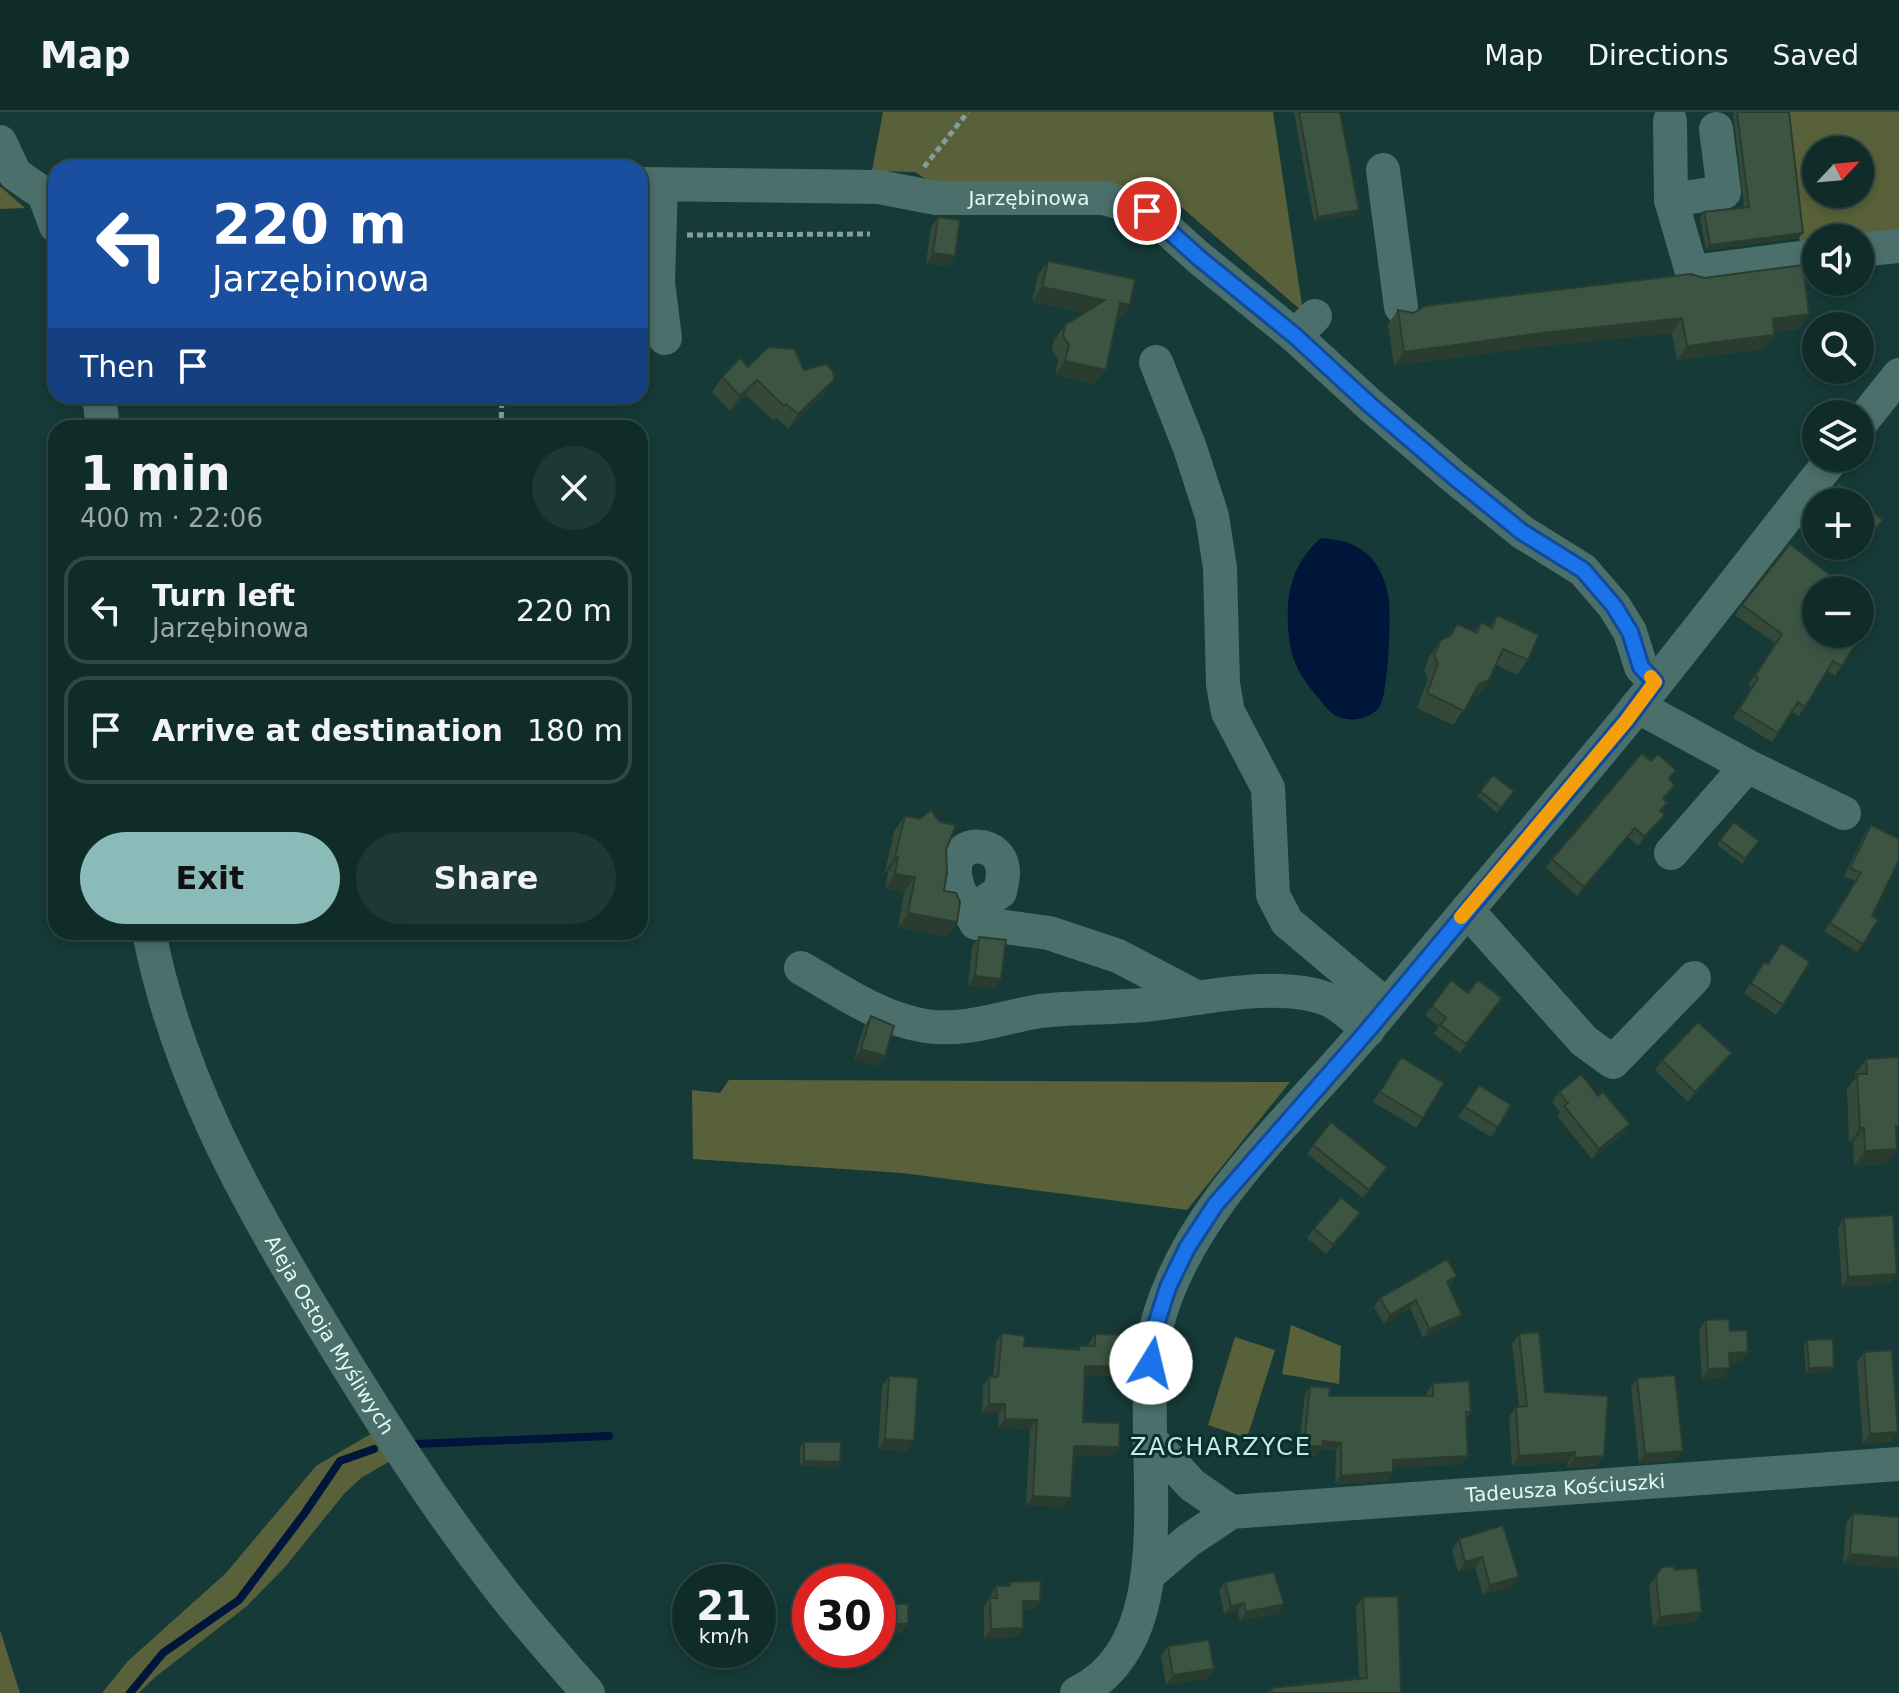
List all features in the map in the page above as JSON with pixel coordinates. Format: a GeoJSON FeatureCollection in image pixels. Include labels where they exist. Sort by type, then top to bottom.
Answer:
{"type":"FeatureCollection","features":[{"type":"Feature","properties":{"kind":"street"},"geometry":{"type":"LineString","coordinates":[[1670,121],[1671,200],[1692,272],[1802,258]]}},
{"type":"Feature","properties":{"kind":"street"},"geometry":{"type":"LineString","coordinates":[[1671,200],[1724,192],[1716,129]]}},
{"type":"Feature","properties":{"kind":"street"},"geometry":{"type":"LineString","coordinates":[[0,142],[15,174],[48,191]]}},
{"type":"Feature","properties":{"kind":"street"},"geometry":{"type":"LineString","coordinates":[[1383,170],[1401,307]]}},
{"type":"Feature","properties":{"kind":"street","name":"Jarzębinowa"},"geometry":{"type":"LineString","coordinates":[[650,184],[879,187],[936,198],[1104,198],[1147,211],[1198,257],[1305,326],[1369,404],[1522,532],[1583,570],[1614,606],[1630,632],[1646,694]]}},
{"type":"Feature","properties":{"kind":"street"},"geometry":{"type":"LineString","coordinates":[[650,184],[659,235],[658,282],[665,338]]}},
{"type":"Feature","properties":{"kind":"street"},"geometry":{"type":"LineString","coordinates":[[1874,249],[1899,246]]}},
{"type":"Feature","properties":{"kind":"street"},"geometry":{"type":"LineString","coordinates":[[1156,362],[1190,448],[1212,516],[1220,568],[1223,684],[1228,712],[1268,788],[1273,895],[1287,922],[1377,1018]]}},
{"type":"Feature","properties":{"kind":"street"},"geometry":{"type":"LineString","coordinates":[[1874,406],[1899,375]]}},
{"type":"Feature","properties":{"kind":"street"},"geometry":{"type":"LineString","coordinates":[[1077,1693],[1105,1677],[1128,1647],[1143,1609],[1149,1574],[1151,1363],[1156,1325],[1168,1287],[1187,1248],[1215,1205],[1377,1018],[1646,694],[1822,472]]}},
{"type":"Feature","properties":{"kind":"street"},"geometry":{"type":"LineString","coordinates":[[1646,694],[1747,766],[1844,813]]}},
{"type":"Feature","properties":{"kind":"street"},"geometry":{"type":"LineString","coordinates":[[1671,853],[1747,766]]}},
{"type":"Feature","properties":{"kind":"street"},"geometry":{"type":"LineString","coordinates":[[1467,910],[1584,1041],[1613,1062],[1694,978]]}},
{"type":"Feature","properties":{"kind":"street"},"geometry":{"type":"LineString","coordinates":[[970,911],[976,923],[1049,933],[1118,956],[1198,998]]}},
{"type":"Feature","properties":{"kind":"street","name":"Aleja Ostoja Myśliwych"},"geometry":{"type":"LineString","coordinates":[[151,940],[180,1048],[222,1150],[258,1218],[430,1495],[495,1583],[588,1693]]}},
{"type":"Feature","properties":{"kind":"street"},"geometry":{"type":"LineString","coordinates":[[801,968],[879,1012],[930,1027],[986,1024],[1040,1011],[1286,992],[1333,1001],[1377,1018]]}},
{"type":"Feature","properties":{"kind":"street"},"geometry":{"type":"LineString","coordinates":[[1150,1439],[1192,1485],[1231,1512]]}},
{"type":"Feature","properties":{"kind":"street","name":"Tadeusza Kościuszki"},"geometry":{"type":"LineString","coordinates":[[1149,1574],[1189,1540],[1231,1512],[1899,1464]]}},
{"type":"Feature","properties":{"kind":"path"},"geometry":{"type":"LineString","coordinates":[[903,192],[968,112]]}},
{"type":"Feature","properties":{"kind":"path"},"geometry":{"type":"LineString","coordinates":[[659,235],[870,234]]}},
{"type":"Feature","properties":{"kind":"green space"},"geometry":{"type":"Polygon","coordinates":[[[883,112],[1273,112],[1303,312],[1164,192],[947,193],[915,172],[872,171],[883,112]]]}},
{"type":"Feature","properties":{"kind":"green space"},"geometry":{"type":"Polygon","coordinates":[[[1785,112],[1899,112],[1899,234],[1874,237],[1874,224],[1802,224],[1802,244],[1785,112]]]}},
{"type":"Feature","properties":{"kind":"green space"},"geometry":{"type":"Polygon","coordinates":[[[1,187],[25,208],[0,209],[1,187]]]}},
{"type":"Feature","properties":{"kind":"green space"},"geometry":{"type":"Polygon","coordinates":[[[729,1080],[1290,1082],[1187,1210],[902,1173],[693,1159],[692,1090],[720,1093],[729,1080]]]}},
{"type":"Feature","properties":{"kind":"green space"},"geometry":{"type":"Polygon","coordinates":[[[1291,1325],[1341,1346],[1339,1384],[1282,1374],[1291,1325]]]}},
{"type":"Feature","properties":{"kind":"green space"},"geometry":{"type":"Polygon","coordinates":[[[1235,1337],[1275,1350],[1247,1438],[1208,1425],[1235,1337]]]}},
{"type":"Feature","properties":{"kind":"green space"},"geometry":{"type":"Polygon","coordinates":[[[374,1432],[392,1460],[361,1478],[344,1494],[285,1567],[247,1606],[139,1693],[102,1693],[128,1661],[226,1573],[316,1466],[374,1432]]]}},
{"type":"Feature","properties":{"kind":"green space"},"geometry":{"type":"Polygon","coordinates":[[[0,1630],[20,1693],[0,1693],[0,1630]]]}},
{"type":"Feature","properties":{"kind":"water"},"geometry":{"type":"Polygon","coordinates":[[[1321,538],[1339,540],[1366,553],[1380,572],[1388,595],[1389,650],[1383,696],[1381,704],[1372,714],[1359,719],[1345,719],[1328,710],[1304,679],[1290,646],[1288,608],[1292,583],[1302,560],[1321,538]]]}},
{"type":"Feature","properties":{"kind":"building"},"geometry":{"type":"Polygon","coordinates":[[[1299,112],[1340,112],[1359,210],[1318,217],[1299,112]]]}},
{"type":"Feature","properties":{"kind":"building"},"geometry":{"type":"Polygon","coordinates":[[[1737,112],[1789,112],[1802,233],[1710,245],[1704,212],[1749,207],[1737,112]]]}},
{"type":"Feature","properties":{"kind":"building"},"geometry":{"type":"Polygon","coordinates":[[[938,217],[960,220],[955,256],[933,253],[938,217]]]}},
{"type":"Feature","properties":{"kind":"building"},"geometry":{"type":"Polygon","coordinates":[[[1048,261],[1135,279],[1130,305],[1120,303],[1106,370],[1065,361],[1069,345],[1063,336],[1065,325],[1105,300],[1042,287],[1048,261]]]}},
{"type":"Feature","properties":{"kind":"building"},"geometry":{"type":"Polygon","coordinates":[[[1802,265],[1802,296],[1807,296],[1809,312],[1773,319],[1774,335],[1687,346],[1682,318],[1404,352],[1398,310],[1413,313],[1425,306],[1691,274],[1704,278],[1802,265]]]}},
{"type":"Feature","properties":{"kind":"building"},"geometry":{"type":"Polygon","coordinates":[[[768,347],[794,349],[804,370],[826,364],[833,371],[834,380],[798,414],[786,404],[784,406],[757,380],[740,396],[722,377],[740,358],[748,367],[768,347]]]}},
{"type":"Feature","properties":{"kind":"building"},"geometry":{"type":"Polygon","coordinates":[[[1874,512],[1883,520],[1874,531],[1874,512]]]}},
{"type":"Feature","properties":{"kind":"building"},"geometry":{"type":"Polygon","coordinates":[[[1790,544],[1802,553],[1802,560],[1811,560],[1831,576],[1802,576],[1802,648],[1853,648],[1842,666],[1833,661],[1805,707],[1798,702],[1778,733],[1739,709],[1758,678],[1755,676],[1782,634],[1742,605],[1790,544]]]}},
{"type":"Feature","properties":{"kind":"building"},"geometry":{"type":"Polygon","coordinates":[[[1497,615],[1539,635],[1528,660],[1503,649],[1489,680],[1479,684],[1464,711],[1427,693],[1438,664],[1434,655],[1441,640],[1451,635],[1457,624],[1477,633],[1481,622],[1492,628],[1497,615]]]}},
{"type":"Feature","properties":{"kind":"building"},"geometry":{"type":"Polygon","coordinates":[[[1642,753],[1651,761],[1658,754],[1676,770],[1669,779],[1675,785],[1663,798],[1667,803],[1660,811],[1665,815],[1644,837],[1635,828],[1584,887],[1552,859],[1642,753]]]}},
{"type":"Feature","properties":{"kind":"building"},"geometry":{"type":"Polygon","coordinates":[[[1493,775],[1514,791],[1501,808],[1480,791],[1493,775]]]}},
{"type":"Feature","properties":{"kind":"building"},"geometry":{"type":"Polygon","coordinates":[[[931,810],[940,822],[956,825],[946,850],[944,891],[956,893],[960,902],[957,922],[908,913],[915,877],[895,874],[898,857],[895,857],[905,816],[920,819],[931,810]]]}},
{"type":"Feature","properties":{"kind":"building"},"geometry":{"type":"Polygon","coordinates":[[[1734,822],[1759,841],[1745,859],[1720,840],[1734,822]]]}},
{"type":"Feature","properties":{"kind":"building"},"geometry":{"type":"Polygon","coordinates":[[[1871,825],[1899,839],[1899,860],[1872,916],[1878,920],[1863,944],[1830,923],[1861,873],[1850,868],[1871,825]]]}},
{"type":"Feature","properties":{"kind":"building"},"geometry":{"type":"Polygon","coordinates":[[[979,937],[1006,940],[1001,979],[975,976],[979,937]]]}},
{"type":"Feature","properties":{"kind":"building"},"geometry":{"type":"Polygon","coordinates":[[[1781,943],[1810,962],[1783,1005],[1751,983],[1781,943]]]}},
{"type":"Feature","properties":{"kind":"building"},"geometry":{"type":"Polygon","coordinates":[[[1451,980],[1468,993],[1478,980],[1502,998],[1466,1044],[1440,1025],[1446,1018],[1432,1006],[1451,980]]]}},
{"type":"Feature","properties":{"kind":"building"},"geometry":{"type":"Polygon","coordinates":[[[871,1016],[894,1026],[885,1056],[861,1049],[871,1016]]]}},
{"type":"Feature","properties":{"kind":"building"},"geometry":{"type":"Polygon","coordinates":[[[1698,1022],[1732,1053],[1695,1092],[1662,1060],[1698,1022]]]}},
{"type":"Feature","properties":{"kind":"building"},"geometry":{"type":"Polygon","coordinates":[[[1401,1057],[1444,1083],[1423,1118],[1380,1092],[1401,1057]]]}},
{"type":"Feature","properties":{"kind":"building"},"geometry":{"type":"Polygon","coordinates":[[[1899,1057],[1897,1149],[1865,1151],[1864,1128],[1860,1128],[1857,1074],[1867,1074],[1866,1059],[1899,1057]]]}},
{"type":"Feature","properties":{"kind":"building"},"geometry":{"type":"Polygon","coordinates":[[[1581,1074],[1598,1096],[1603,1092],[1630,1124],[1599,1149],[1564,1106],[1568,1103],[1559,1092],[1581,1074]]]}},
{"type":"Feature","properties":{"kind":"building"},"geometry":{"type":"Polygon","coordinates":[[[1479,1085],[1511,1105],[1498,1127],[1465,1107],[1479,1085]]]}},
{"type":"Feature","properties":{"kind":"building"},"geometry":{"type":"Polygon","coordinates":[[[1331,1122],[1387,1167],[1369,1190],[1313,1145],[1331,1122]]]}},
{"type":"Feature","properties":{"kind":"building"},"geometry":{"type":"Polygon","coordinates":[[[1341,1197],[1360,1213],[1333,1245],[1314,1228],[1341,1197]]]}},
{"type":"Feature","properties":{"kind":"building"},"geometry":{"type":"Polygon","coordinates":[[[1893,1215],[1897,1274],[1848,1277],[1844,1218],[1893,1215]]]}},
{"type":"Feature","properties":{"kind":"building"},"geometry":{"type":"Polygon","coordinates":[[[1447,1259],[1457,1276],[1447,1282],[1462,1315],[1429,1329],[1416,1300],[1390,1315],[1380,1298],[1447,1259]]]}},
{"type":"Feature","properties":{"kind":"building"},"geometry":{"type":"Polygon","coordinates":[[[1729,1319],[1730,1331],[1747,1330],[1748,1352],[1729,1353],[1730,1368],[1708,1369],[1706,1320],[1729,1319]]]}},
{"type":"Feature","properties":{"kind":"building"},"geometry":{"type":"Polygon","coordinates":[[[1539,1332],[1545,1392],[1608,1396],[1604,1456],[1574,1458],[1575,1452],[1519,1456],[1516,1407],[1527,1406],[1519,1334],[1539,1332]]]}},
{"type":"Feature","properties":{"kind":"building"},"geometry":{"type":"Polygon","coordinates":[[[1002,1333],[1025,1336],[1024,1346],[1079,1350],[1079,1346],[1095,1346],[1095,1334],[1135,1335],[1135,1367],[1085,1366],[1083,1422],[1120,1423],[1119,1447],[1074,1446],[1071,1498],[1033,1496],[1037,1420],[1005,1419],[1005,1404],[989,1404],[989,1377],[998,1377],[1002,1333]]]}},
{"type":"Feature","properties":{"kind":"building"},"geometry":{"type":"Polygon","coordinates":[[[1833,1339],[1834,1367],[1809,1368],[1807,1340],[1833,1339]]]}},
{"type":"Feature","properties":{"kind":"building"},"geometry":{"type":"Polygon","coordinates":[[[1892,1350],[1898,1432],[1870,1434],[1864,1352],[1892,1350]]]}},
{"type":"Feature","properties":{"kind":"building"},"geometry":{"type":"Polygon","coordinates":[[[1675,1375],[1683,1451],[1645,1454],[1637,1378],[1675,1375]]]}},
{"type":"Feature","properties":{"kind":"building"},"geometry":{"type":"Polygon","coordinates":[[[889,1376],[918,1378],[914,1441],[885,1439],[889,1376]]]}},
{"type":"Feature","properties":{"kind":"building"},"geometry":{"type":"Polygon","coordinates":[[[1469,1381],[1471,1412],[1466,1412],[1468,1456],[1393,1460],[1393,1472],[1341,1476],[1341,1443],[1323,1441],[1322,1447],[1304,1445],[1310,1386],[1330,1388],[1329,1396],[1433,1396],[1433,1383],[1469,1381]]]}},
{"type":"Feature","properties":{"kind":"building"},"geometry":{"type":"Polygon","coordinates":[[[804,1442],[841,1442],[840,1462],[804,1461],[804,1442]]]}},
{"type":"Feature","properties":{"kind":"building"},"geometry":{"type":"Polygon","coordinates":[[[1853,1513],[1899,1517],[1899,1558],[1850,1554],[1853,1513]]]}},
{"type":"Feature","properties":{"kind":"building"},"geometry":{"type":"Polygon","coordinates":[[[1503,1525],[1519,1577],[1490,1585],[1482,1557],[1465,1562],[1459,1539],[1503,1525]]]}},
{"type":"Feature","properties":{"kind":"building"},"geometry":{"type":"Polygon","coordinates":[[[1673,1566],[1675,1570],[1697,1568],[1702,1612],[1660,1617],[1656,1576],[1662,1567],[1673,1566]]]}},
{"type":"Feature","properties":{"kind":"building"},"geometry":{"type":"Polygon","coordinates":[[[1274,1572],[1284,1604],[1246,1612],[1244,1603],[1231,1606],[1225,1582],[1274,1572]]]}},
{"type":"Feature","properties":{"kind":"building"},"geometry":{"type":"Polygon","coordinates":[[[1041,1581],[1040,1601],[1023,1601],[1023,1628],[991,1629],[990,1598],[997,1598],[996,1586],[1010,1586],[1010,1582],[1041,1581]]]}},
{"type":"Feature","properties":{"kind":"building"},"geometry":{"type":"Polygon","coordinates":[[[1398,1596],[1401,1693],[1272,1693],[1271,1688],[1367,1678],[1363,1597],[1398,1596]]]}},
{"type":"Feature","properties":{"kind":"building"},"geometry":{"type":"Polygon","coordinates":[[[896,1604],[908,1604],[908,1624],[896,1624],[896,1604]]]}},
{"type":"Feature","properties":{"kind":"building"},"geometry":{"type":"Polygon","coordinates":[[[1209,1640],[1214,1669],[1173,1675],[1168,1646],[1209,1640]]]}},
{"type":"Feature","properties":{"kind":"waterway"},"geometry":{"type":"LineString","coordinates":[[415,1444],[609,1436]]}},
{"type":"Feature","properties":{"kind":"waterway"},"geometry":{"type":"LineString","coordinates":[[130,1693],[163,1653],[239,1600],[340,1461],[374,1449]]}},
{"type":"Feature","properties":{"kind":"slow traffic"},"geometry":{"type":"LineString","coordinates":[[1461,917],[1626,721],[1655,682],[1651,677]]}},
{"type":"Feature","properties":{"kind":"district","name":"ZACHARZYCE"},"geometry":{"type":"Point","coordinates":[1221,1447]}},
{"type":"Feature","properties":{"kind":"route"},"geometry":{"type":"LineString","coordinates":[[1147,211],[1453,476],[1522,532],[1583,570],[1614,606],[1630,632],[1641,667],[1655,682],[1626,721],[1368,1030],[1215,1205],[1187,1248],[1168,1287],[1156,1325],[1151,1363]]}}]}
